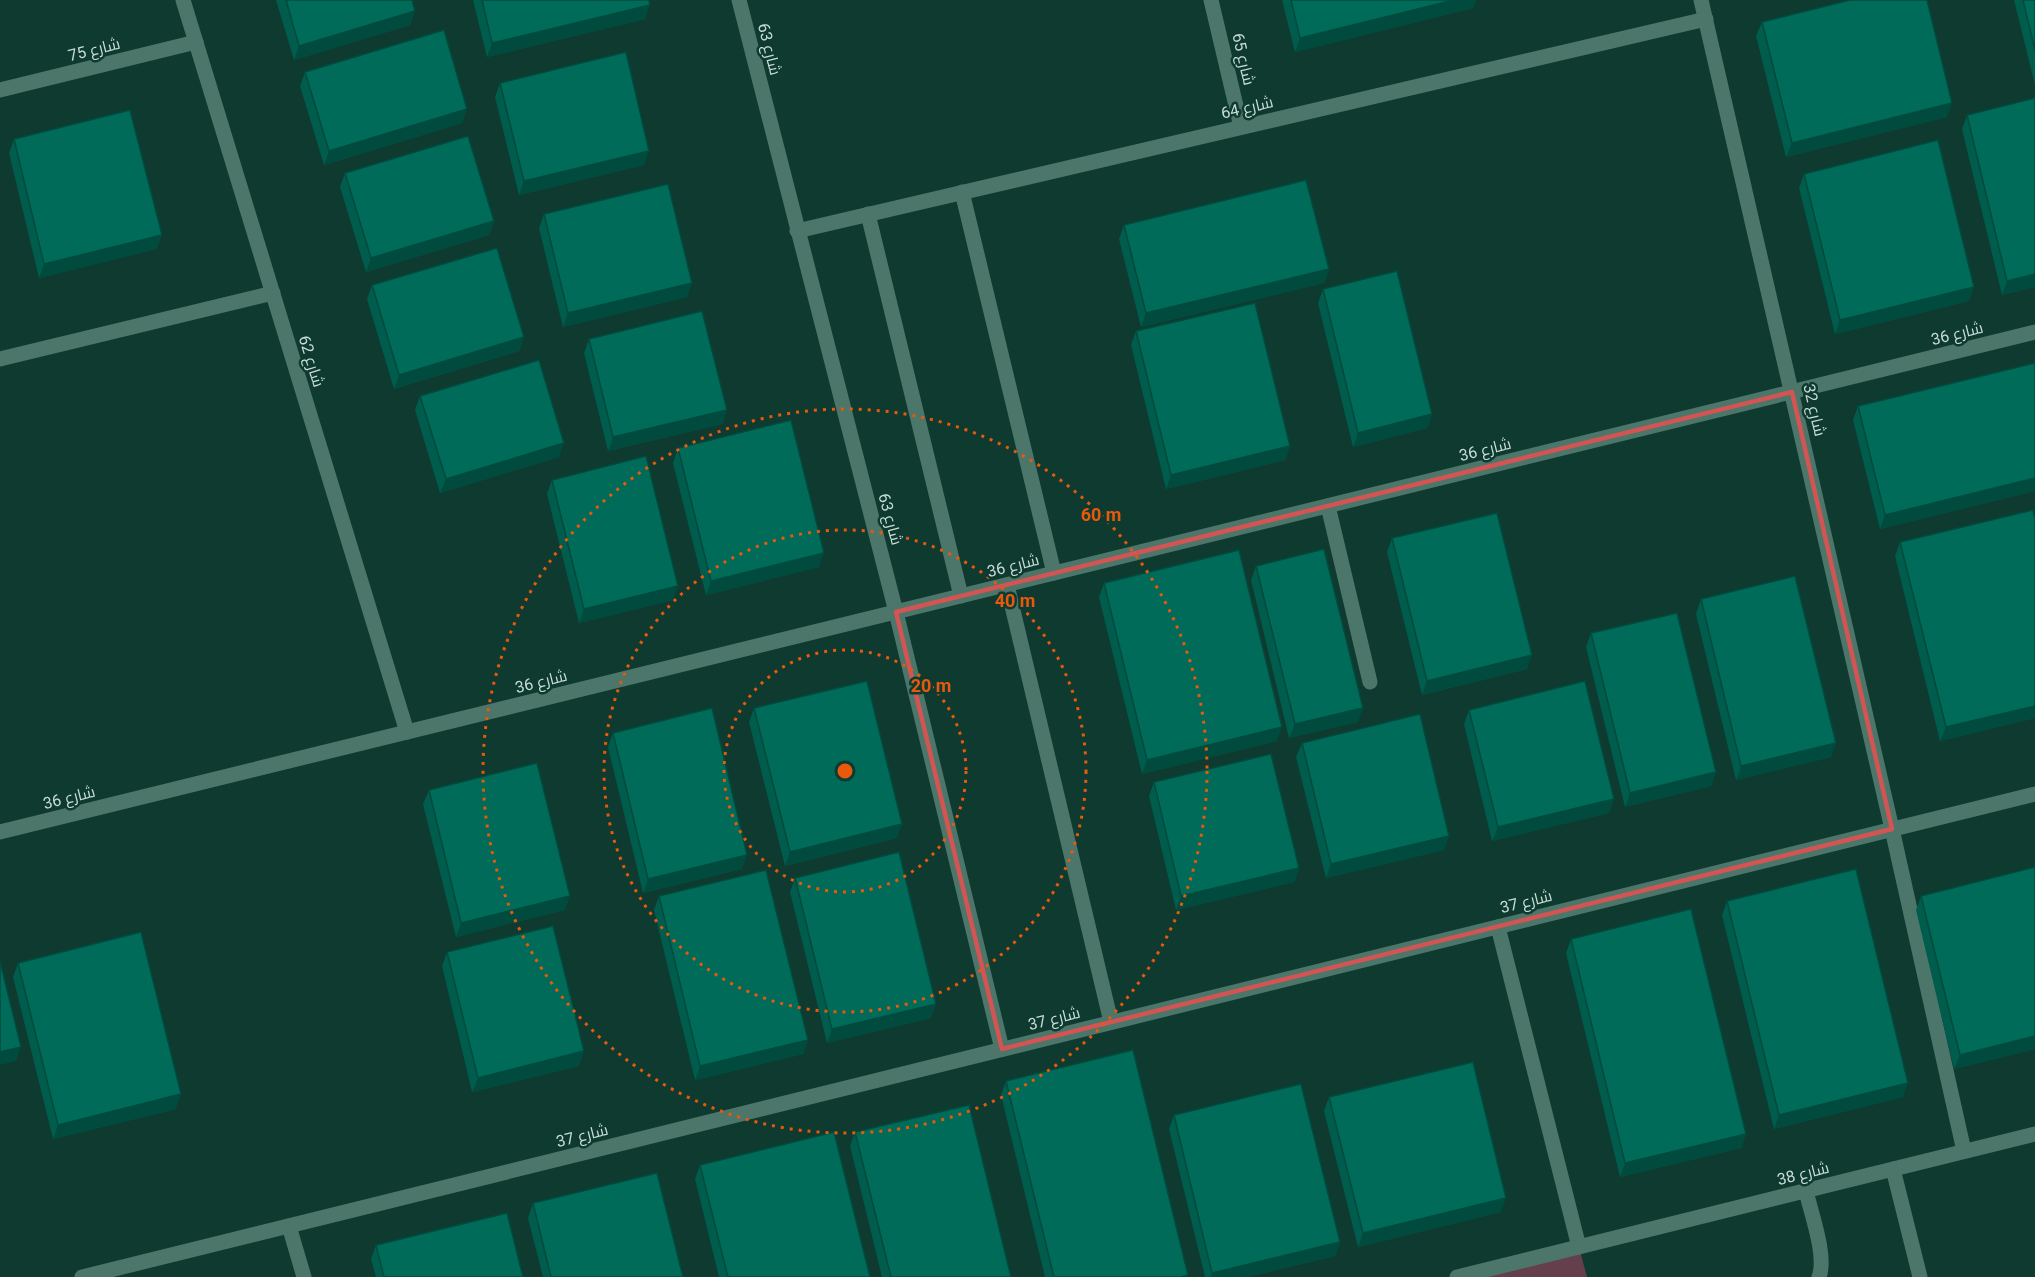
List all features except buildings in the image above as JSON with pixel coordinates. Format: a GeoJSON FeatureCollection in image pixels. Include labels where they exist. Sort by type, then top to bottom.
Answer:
{"type":"FeatureCollection","features":[{"type":"Feature","properties":{"kind":"street","name":"شارع 62"},"geometry":{"type":"LineString","coordinates":[[183,0],[407,732]]}},
{"type":"Feature","properties":{"kind":"street","name":"شارع 63"},"geometry":{"type":"LineString","coordinates":[[739,0],[896,612],[1002,1049]]}},
{"type":"Feature","properties":{"kind":"street","name":"شارع 65"},"geometry":{"type":"LineString","coordinates":[[1211,0],[1241,127]]}},
{"type":"Feature","properties":{"kind":"street","name":"شارع 32"},"geometry":{"type":"LineString","coordinates":[[1701,0],[1964,1151]]}},
{"type":"Feature","properties":{"kind":"street","name":"شارع 64"},"geometry":{"type":"LineString","coordinates":[[797,231],[1706,19]]}},
{"type":"Feature","properties":{"kind":"street","name":"شارع 75"},"geometry":{"type":"LineString","coordinates":[[0,90],[196,42]]}},
{"type":"Feature","properties":{"kind":"street"},"geometry":{"type":"LineString","coordinates":[[962,192],[1054,573]]}},
{"type":"Feature","properties":{"kind":"street"},"geometry":{"type":"LineString","coordinates":[[868,214],[961,596]]}},
{"type":"Feature","properties":{"kind":"street"},"geometry":{"type":"LineString","coordinates":[[0,359],[273,293]]}},
{"type":"Feature","properties":{"kind":"street","name":"شارع 36"},"geometry":{"type":"LineString","coordinates":[[0,832],[2035,332]]}},
{"type":"Feature","properties":{"kind":"street"},"geometry":{"type":"LineString","coordinates":[[1328,506],[1370,682]]}},
{"type":"Feature","properties":{"kind":"street"},"geometry":{"type":"LineString","coordinates":[[1007,585],[1111,1022]]}},
{"type":"Feature","properties":{"kind":"street","name":"شارع 37"},"geometry":{"type":"LineString","coordinates":[[82,1277],[2035,794]]}},
{"type":"Feature","properties":{"kind":"street"},"geometry":{"type":"LineString","coordinates":[[1498,927],[1579,1247]]}},
{"type":"Feature","properties":{"kind":"street","name":"شارع 38"},"geometry":{"type":"LineString","coordinates":[[1457,1277],[2035,1134]]}},
{"type":"Feature","properties":{"kind":"street"},"geometry":{"type":"LineString","coordinates":[[1893,1168],[1920,1277]]}},
{"type":"Feature","properties":{"kind":"street"},"geometry":{"type":"LineString","coordinates":[[1806,1191],[1821,1252],[1819,1277]]}},
{"type":"Feature","properties":{"kind":"street"},"geometry":{"type":"LineString","coordinates":[[290,1226],[304,1277]]}},
{"type":"Feature","properties":{"kind":"highlighted area"},"geometry":{"type":"Polygon","coordinates":[[[1792,392],[1892,829],[1002,1049],[896,612],[1792,392]]]}},
{"type":"Feature","properties":{"kind":"shaded area"},"geometry":{"type":"Polygon","coordinates":[[[1579,1247],[1587,1277],[1457,1277],[1579,1247]]]}}]}
